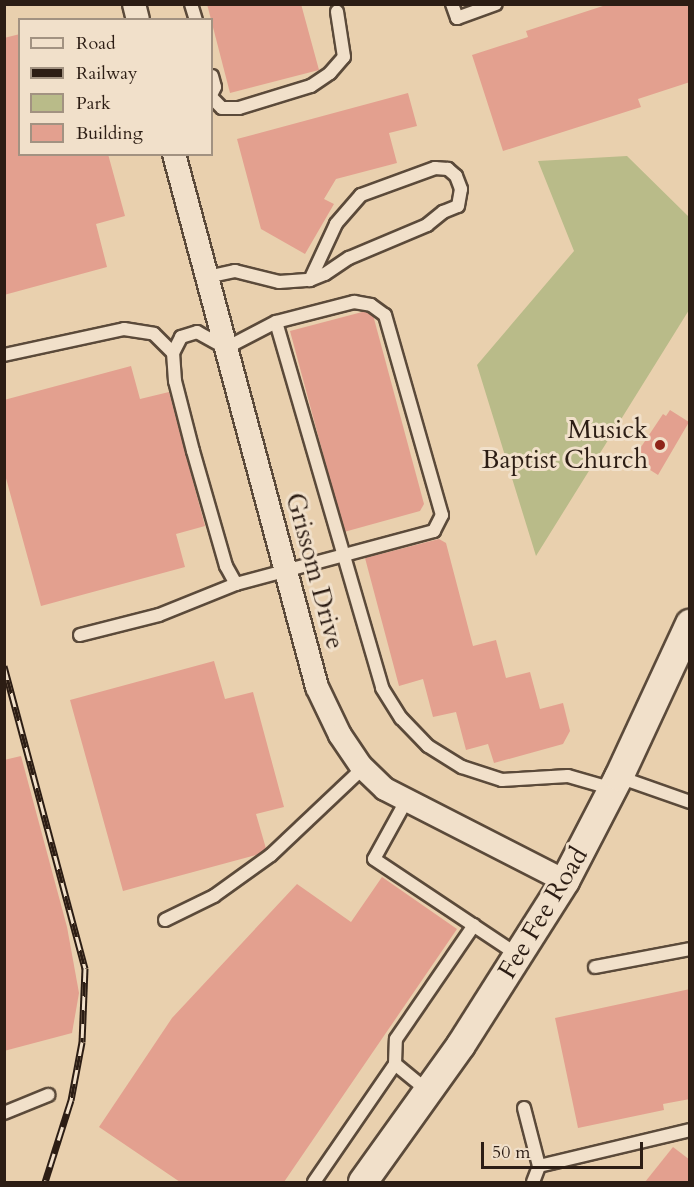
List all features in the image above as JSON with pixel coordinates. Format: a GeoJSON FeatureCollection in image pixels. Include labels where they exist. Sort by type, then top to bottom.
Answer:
{"type":"FeatureCollection","features":[{"type":"Feature","properties":{"kind":"street","name":"Grissom Drive"},"geometry":{"type":"LineString","coordinates":[[175,156],[317,687],[340,735],[363,768],[406,801],[565,880]]}},
{"type":"Feature","properties":{"kind":"street","name":"Fee Fee Road"},"geometry":{"type":"LineString","coordinates":[[363,1182],[429,1092],[565,880],[616,783],[690,624]]}},
{"type":"Feature","properties":{"kind":"lane"},"geometry":{"type":"LineString","coordinates":[[452,4],[457,18],[496,4]]}},
{"type":"Feature","properties":{"kind":"lane"},"geometry":{"type":"LineString","coordinates":[[213,90],[222,108],[239,108],[311,86],[330,73],[344,57],[337,12]]}},
{"type":"Feature","properties":{"kind":"lane"},"geometry":{"type":"LineString","coordinates":[[207,277],[234,271],[279,282],[310,280],[459,206],[461,189],[456,176],[448,169],[435,168],[361,195],[336,224],[310,280]]}},
{"type":"Feature","properties":{"kind":"lane"},"geometry":{"type":"LineString","coordinates":[[80,635],[159,615],[236,584],[434,531],[442,515],[385,315],[371,305],[354,302],[276,322],[226,348],[197,332],[181,337],[173,353],[176,381],[223,555],[236,584]]}},
{"type":"Feature","properties":{"kind":"lane"},"geometry":{"type":"LineString","coordinates":[[276,322],[382,688],[402,718],[428,746],[462,767],[502,780],[568,776],[616,783],[690,802]]}},
{"type":"Feature","properties":{"kind":"lane"},"geometry":{"type":"LineString","coordinates":[[4,355],[124,329],[154,334],[173,353]]}},
{"type":"Feature","properties":{"kind":"lane"},"geometry":{"type":"LineString","coordinates":[[165,920],[214,896],[271,855],[363,768]]}},
{"type":"Feature","properties":{"kind":"lane"},"geometry":{"type":"LineString","coordinates":[[406,801],[374,859],[518,955]]}},
{"type":"Feature","properties":{"kind":"lane"},"geometry":{"type":"LineString","coordinates":[[314,1182],[395,1064],[396,1039],[474,925]]}},
{"type":"Feature","properties":{"kind":"lane"},"geometry":{"type":"LineString","coordinates":[[595,967],[690,949]]}},
{"type":"Feature","properties":{"kind":"lane"},"geometry":{"type":"LineString","coordinates":[[395,1064],[429,1092]]}},
{"type":"Feature","properties":{"kind":"lane"},"geometry":{"type":"LineString","coordinates":[[4,1113],[48,1095]]}},
{"type":"Feature","properties":{"kind":"lane"},"geometry":{"type":"LineString","coordinates":[[524,1108],[539,1166],[533,1182]]}},
{"type":"Feature","properties":{"kind":"lane"},"geometry":{"type":"LineString","coordinates":[[539,1166],[690,1130]]}},
{"type":"Feature","properties":{"kind":"green space"},"geometry":{"type":"Polygon","coordinates":[[[627,156],[689,217],[689,310],[536,556],[477,365],[574,251],[538,161],[627,156]]]}},
{"type":"Feature","properties":{"kind":"building"},"geometry":{"type":"Polygon","coordinates":[[[207,4],[301,4],[319,70],[230,93],[213,27],[213,18],[211,18],[207,4]]]}},
{"type":"Feature","properties":{"kind":"building"},"geometry":{"type":"Polygon","coordinates":[[[606,5],[690,5],[690,82],[638,99],[641,107],[503,151],[472,55],[528,37],[526,31],[606,5]]]}},
{"type":"Feature","properties":{"kind":"building"},"geometry":{"type":"Polygon","coordinates":[[[18,34],[18,156],[109,156],[125,216],[96,224],[107,267],[4,295],[4,38],[18,34]]]}},
{"type":"Feature","properties":{"kind":"building"},"geometry":{"type":"Polygon","coordinates":[[[408,93],[417,126],[389,133],[397,163],[336,179],[324,199],[334,204],[305,254],[261,229],[237,139],[408,93]]]}},
{"type":"Feature","properties":{"kind":"building"},"geometry":{"type":"Polygon","coordinates":[[[366,311],[373,315],[424,504],[420,511],[344,532],[290,331],[366,311]]]}},
{"type":"Feature","properties":{"kind":"building"},"geometry":{"type":"Polygon","coordinates":[[[131,366],[140,399],[169,392],[205,526],[176,534],[185,567],[41,606],[4,471],[4,400],[131,366]]]}},
{"type":"Feature","properties":{"kind":"building","name":"Musick Baptist Church"},"geometry":{"type":"Polygon","coordinates":[[[670,410],[689,422],[658,475],[633,459],[663,414],[666,416],[670,410]]]}},
{"type":"Feature","properties":{"kind":"building"},"geometry":{"type":"Polygon","coordinates":[[[439,539],[446,543],[473,646],[496,640],[506,678],[530,672],[540,709],[563,703],[570,731],[563,744],[494,763],[488,744],[466,750],[456,712],[433,717],[423,679],[399,686],[365,558],[439,539]]]}},
{"type":"Feature","properties":{"kind":"building"},"geometry":{"type":"Polygon","coordinates":[[[214,661],[225,699],[253,692],[284,807],[256,814],[267,852],[123,891],[70,700],[214,661]]]}},
{"type":"Feature","properties":{"kind":"building"},"geometry":{"type":"Polygon","coordinates":[[[21,756],[67,927],[79,993],[72,1033],[4,1051],[4,760],[21,756]]]}},
{"type":"Feature","properties":{"kind":"building"},"geometry":{"type":"Polygon","coordinates":[[[382,877],[457,929],[284,1182],[180,1182],[99,1127],[172,1018],[297,884],[351,922],[382,877]]]}},
{"type":"Feature","properties":{"kind":"building"},"geometry":{"type":"Polygon","coordinates":[[[690,989],[690,1099],[663,1104],[664,1110],[578,1128],[555,1018],[690,989]]]}},
{"type":"Feature","properties":{"kind":"building"},"geometry":{"type":"Polygon","coordinates":[[[673,1147],[690,1160],[690,1182],[645,1182],[673,1147]]]}},
{"type":"Feature","properties":{"kind":"railway"},"geometry":{"type":"LineString","coordinates":[[4,666],[85,968],[82,1042],[71,1100],[45,1182]]}},
{"type":"Feature","properties":{"kind":"place","name":"Musick Baptist Church"},"geometry":{"type":"Point","coordinates":[660,445]}}]}
